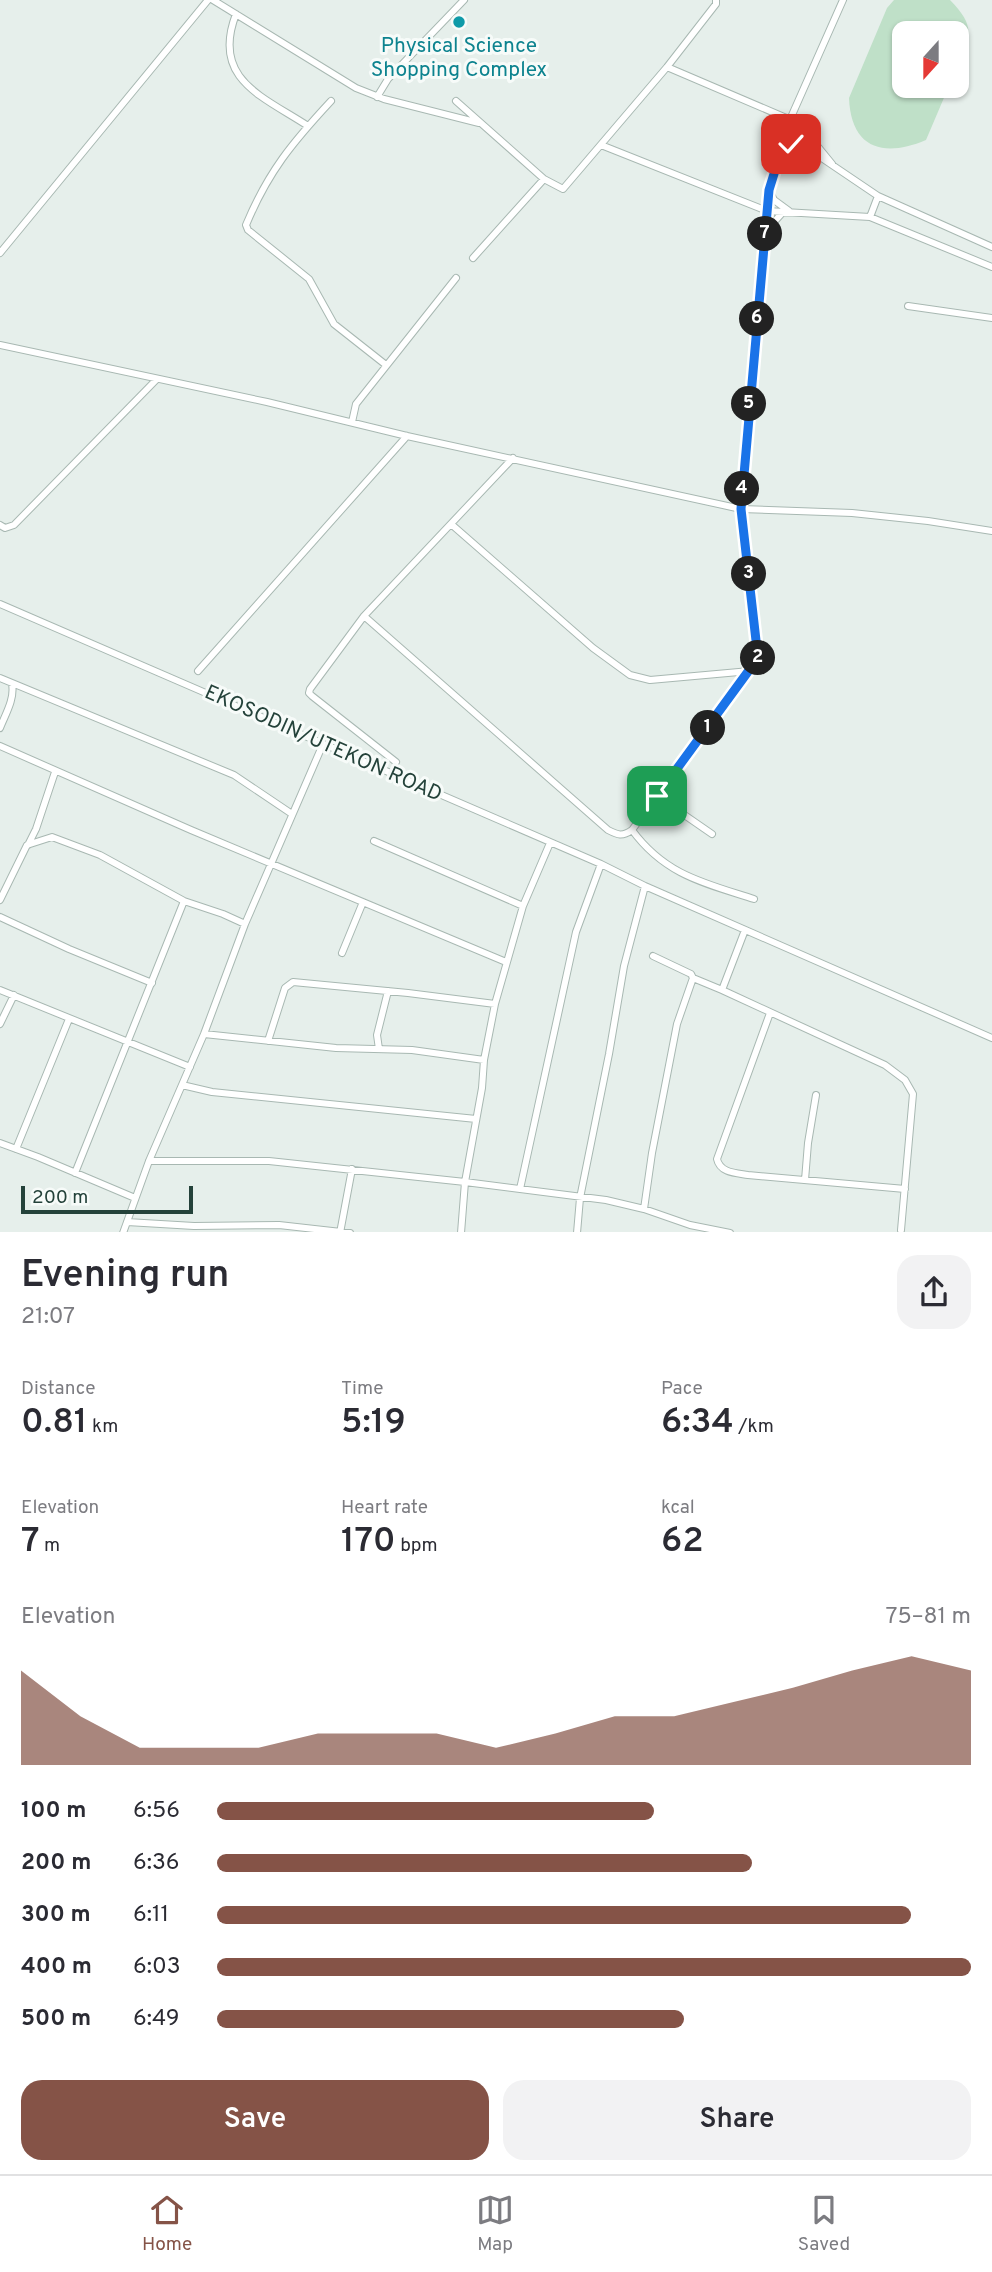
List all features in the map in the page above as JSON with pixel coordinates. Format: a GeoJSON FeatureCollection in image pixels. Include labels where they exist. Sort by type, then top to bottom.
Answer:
{"type":"FeatureCollection","features":[{"type":"Feature","properties":{"kind":"street"},"geometry":{"type":"LineString","coordinates":[[0,254],[210,0],[356,88],[377,97],[481,123]]}},
{"type":"Feature","properties":{"kind":"street"},"geometry":{"type":"LineString","coordinates":[[377,97],[388,79],[464,0]]}},
{"type":"Feature","properties":{"kind":"street"},"geometry":{"type":"LineString","coordinates":[[456,101],[544,179],[563,189],[667,67],[716,4],[716,0]]}},
{"type":"Feature","properties":{"kind":"street"},"geometry":{"type":"LineString","coordinates":[[364,616],[608,830],[625,835],[632,830],[758,658],[741,509],[769,190],[792,117],[843,0]]}},
{"type":"Feature","properties":{"kind":"street"},"geometry":{"type":"LineString","coordinates":[[236,14],[229,33],[230,58],[240,80],[308,126]]}},
{"type":"Feature","properties":{"kind":"street"},"geometry":{"type":"LineString","coordinates":[[667,67],[792,117],[833,165]]}},
{"type":"Feature","properties":{"kind":"street"},"geometry":{"type":"LineString","coordinates":[[331,101],[284,154],[265,183],[246,225],[248,230],[309,279],[334,324],[386,365]]}},
{"type":"Feature","properties":{"kind":"street"},"geometry":{"type":"LineString","coordinates":[[782,148],[797,144],[878,196],[992,247]]}},
{"type":"Feature","properties":{"kind":"street"},"geometry":{"type":"LineString","coordinates":[[601,145],[767,211],[870,216],[992,267]]}},
{"type":"Feature","properties":{"kind":"street"},"geometry":{"type":"LineString","coordinates":[[473,258],[544,179]]}},
{"type":"Feature","properties":{"kind":"street"},"geometry":{"type":"LineString","coordinates":[[769,190],[774,200],[786,211]]}},
{"type":"Feature","properties":{"kind":"street"},"geometry":{"type":"LineString","coordinates":[[870,216],[878,196]]}},
{"type":"Feature","properties":{"kind":"street"},"geometry":{"type":"LineString","coordinates":[[765,233],[786,211]]}},
{"type":"Feature","properties":{"kind":"street"},"geometry":{"type":"LineString","coordinates":[[352,422],[356,404],[456,278]]}},
{"type":"Feature","properties":{"kind":"street"},"geometry":{"type":"LineString","coordinates":[[908,306],[992,317]]}},
{"type":"Feature","properties":{"kind":"street"},"geometry":{"type":"LineString","coordinates":[[0,345],[741,509],[852,513],[992,531]]}},
{"type":"Feature","properties":{"kind":"street"},"geometry":{"type":"LineString","coordinates":[[0,525],[5,528],[14,525],[156,380]]}},
{"type":"Feature","properties":{"kind":"street"},"geometry":{"type":"LineString","coordinates":[[198,671],[407,436]]}},
{"type":"Feature","properties":{"kind":"street"},"geometry":{"type":"LineString","coordinates":[[396,762],[309,693],[364,616],[513,458]]}},
{"type":"Feature","properties":{"kind":"street"},"geometry":{"type":"LineString","coordinates":[[451,524],[593,648],[630,675],[650,680],[750,671]]}},
{"type":"Feature","properties":{"kind":"street","name":"EKOSODIN/UTEKON ROAD"},"geometry":{"type":"LineString","coordinates":[[0,604],[601,864],[645,886],[992,1038]]}},
{"type":"Feature","properties":{"kind":"street"},"geometry":{"type":"LineString","coordinates":[[0,678],[234,775],[292,814]]}},
{"type":"Feature","properties":{"kind":"street"},"geometry":{"type":"LineString","coordinates":[[0,728],[11,700],[12,684]]}},
{"type":"Feature","properties":{"kind":"street"},"geometry":{"type":"LineString","coordinates":[[122,1232],[149,1161],[204,1034],[245,924],[323,744]]}},
{"type":"Feature","properties":{"kind":"street"},"geometry":{"type":"LineString","coordinates":[[0,746],[55,772],[506,962]]}},
{"type":"Feature","properties":{"kind":"street"},"geometry":{"type":"LineString","coordinates":[[0,900],[36,829],[55,772]]}},
{"type":"Feature","properties":{"kind":"street"},"geometry":{"type":"LineString","coordinates":[[657,796],[712,834]]}},
{"type":"Feature","properties":{"kind":"street"},"geometry":{"type":"LineString","coordinates":[[36,829],[100,855],[184,901],[245,924]]}},
{"type":"Feature","properties":{"kind":"street"},"geometry":{"type":"LineString","coordinates":[[632,830],[643,845],[668,866],[692,879],[754,899]]}},
{"type":"Feature","properties":{"kind":"street"},"geometry":{"type":"LineString","coordinates":[[27,845],[52,837]]}},
{"type":"Feature","properties":{"kind":"street"},"geometry":{"type":"LineString","coordinates":[[374,841],[523,906]]}},
{"type":"Feature","properties":{"kind":"street"},"geometry":{"type":"LineString","coordinates":[[461,1232],[465,1182],[495,1004],[523,906],[550,843]]}},
{"type":"Feature","properties":{"kind":"street"},"geometry":{"type":"LineString","coordinates":[[520,1189],[576,932],[601,864]]}},
{"type":"Feature","properties":{"kind":"street"},"geometry":{"type":"LineString","coordinates":[[576,1232],[580,1198],[624,966],[645,886]]}},
{"type":"Feature","properties":{"kind":"street"},"geometry":{"type":"LineString","coordinates":[[75,1173],[129,1044],[184,901]]}},
{"type":"Feature","properties":{"kind":"street"},"geometry":{"type":"LineString","coordinates":[[342,953],[363,902]]}},
{"type":"Feature","properties":{"kind":"street"},"geometry":{"type":"LineString","coordinates":[[0,918],[152,983]]}},
{"type":"Feature","properties":{"kind":"street"},"geometry":{"type":"LineString","coordinates":[[722,990],[745,930]]}},
{"type":"Feature","properties":{"kind":"street"},"geometry":{"type":"LineString","coordinates":[[653,956],[691,974],[694,978],[885,1065],[905,1080],[913,1094],[901,1230]]}},
{"type":"Feature","properties":{"kind":"street"},"geometry":{"type":"LineString","coordinates":[[644,1209],[677,1024],[694,978]]}},
{"type":"Feature","properties":{"kind":"street"},"geometry":{"type":"LineString","coordinates":[[268,1041],[281,997],[288,984],[293,982],[495,1004]]}},
{"type":"Feature","properties":{"kind":"street"},"geometry":{"type":"LineString","coordinates":[[0,990],[190,1067]]}},
{"type":"Feature","properties":{"kind":"street"},"geometry":{"type":"LineString","coordinates":[[379,1049],[377,1035],[388,991]]}},
{"type":"Feature","properties":{"kind":"street"},"geometry":{"type":"LineString","coordinates":[[0,1024],[14,995]]}},
{"type":"Feature","properties":{"kind":"street"},"geometry":{"type":"LineString","coordinates":[[770,1013],[717,1159],[718,1164],[730,1172],[905,1189]]}},
{"type":"Feature","properties":{"kind":"street"},"geometry":{"type":"LineString","coordinates":[[16,1149],[69,1019]]}},
{"type":"Feature","properties":{"kind":"street"},"geometry":{"type":"LineString","coordinates":[[204,1034],[336,1048],[412,1050],[484,1060]]}},
{"type":"Feature","properties":{"kind":"street"},"geometry":{"type":"LineString","coordinates":[[182,1086],[212,1092],[476,1119]]}},
{"type":"Feature","properties":{"kind":"street"},"geometry":{"type":"LineString","coordinates":[[805,1180],[816,1095]]}},
{"type":"Feature","properties":{"kind":"street"},"geometry":{"type":"LineString","coordinates":[[0,1143],[135,1198]]}},
{"type":"Feature","properties":{"kind":"street"},"geometry":{"type":"LineString","coordinates":[[149,1161],[269,1161],[465,1182],[606,1200],[644,1209],[690,1229],[720,1232]]}},
{"type":"Feature","properties":{"kind":"street"},"geometry":{"type":"LineString","coordinates":[[127,1222],[340,1232],[352,1169]]}},
{"type":"Feature","properties":{"kind":"green space"},"geometry":{"type":"Polygon","coordinates":[[[894,0],[950,0],[966,21],[892,21],[892,98],[944,98],[926,140],[897,148],[873,145],[863,138],[851,115],[849,98],[887,8],[894,0]]]}},
{"type":"Feature","properties":{"kind":"place","name":"Physical Science Shopping Complex"},"geometry":{"type":"Point","coordinates":[459,22]}},
{"type":"Feature","properties":{"kind":"route"},"geometry":{"type":"LineString","coordinates":[[657,796],[758,658],[741,509],[769,190],[782,148],[791,144]]}}]}
